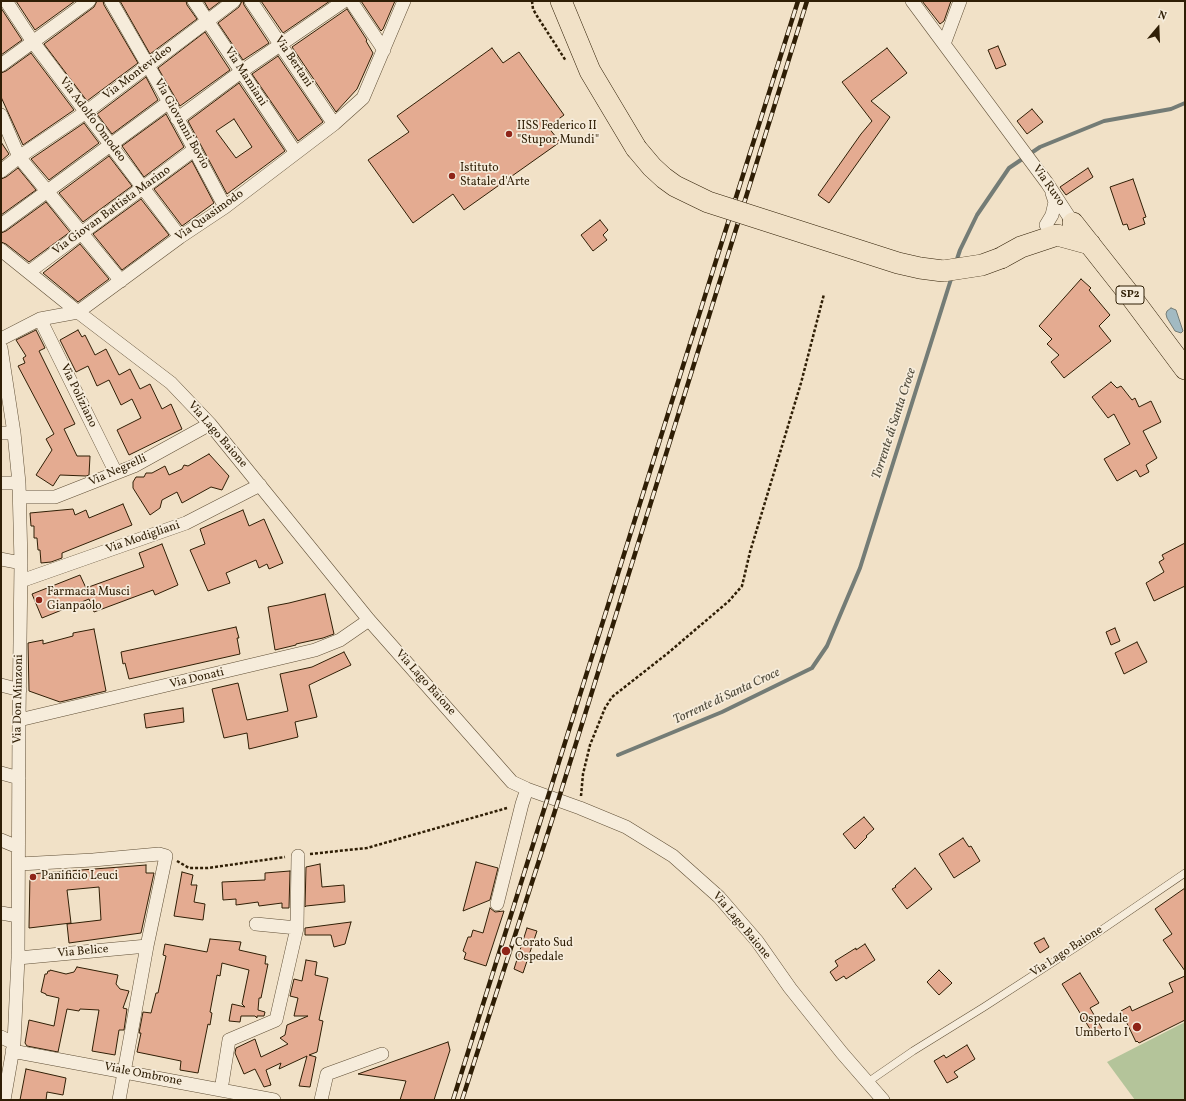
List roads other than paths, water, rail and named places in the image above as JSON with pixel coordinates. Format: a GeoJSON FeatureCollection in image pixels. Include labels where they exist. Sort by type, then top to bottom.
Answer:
{"type":"FeatureCollection","features":[{"type":"Feature","properties":{"kind":"main road"},"geometry":{"type":"LineString","coordinates":[[561,2],[590,71],[636,148],[652,167],[664,178],[680,189],[708,202],[891,261],[920,268],[943,271],[966,268],[1001,258],[1051,230],[1065,230],[1073,223]]}},
{"type":"Feature","properties":{"kind":"main road","name":"Via Ruvo"},"geometry":{"type":"LineString","coordinates":[[1073,223],[1129,294],[1185,369]]}},
{"type":"Feature","properties":{"kind":"main road"},"geometry":{"type":"LineString","coordinates":[[1051,230],[1090,244]]}},
{"type":"Feature","properties":{"kind":"street","name":"Via Adolfo Omodeo"},"geometry":{"type":"LineString","coordinates":[[6,1],[33,42],[180,238]]}},
{"type":"Feature","properties":{"kind":"street"},"geometry":{"type":"LineString","coordinates":[[1,65],[89,1]]}},
{"type":"Feature","properties":{"kind":"street","name":"Via Giovanni Bovio"},"geometry":{"type":"LineString","coordinates":[[112,1],[195,149],[225,207]]}},
{"type":"Feature","properties":{"kind":"street","name":"Via Mamiani"},"geometry":{"type":"LineString","coordinates":[[194,1],[296,153]]}},
{"type":"Feature","properties":{"kind":"street","name":"Via Montevideo"},"geometry":{"type":"LineString","coordinates":[[1,171],[19,157],[86,112],[234,1]]}},
{"type":"Feature","properties":{"kind":"street","name":"Via Bertani"},"geometry":{"type":"LineString","coordinates":[[251,1],[334,124]]}},
{"type":"Feature","properties":{"kind":"street"},"geometry":{"type":"LineString","coordinates":[[177,119],[280,44],[344,1]]}},
{"type":"Feature","properties":{"kind":"street"},"geometry":{"type":"LineString","coordinates":[[351,1],[384,50]]}},
{"type":"Feature","properties":{"kind":"street","name":"Via Quasimodo"},"geometry":{"type":"LineString","coordinates":[[1,339],[40,319],[78,312],[225,207],[334,124],[363,98],[404,1]]}},
{"type":"Feature","properties":{"kind":"street","name":"Via Ruvo"},"geometry":{"type":"LineString","coordinates":[[912,1],[1049,185],[1073,223]]}},
{"type":"Feature","properties":{"kind":"street"},"geometry":{"type":"LineString","coordinates":[[944,44],[960,1]]}},
{"type":"Feature","properties":{"kind":"street"},"geometry":{"type":"LineString","coordinates":[[1,225],[169,102]]}},
{"type":"Feature","properties":{"kind":"street"},"geometry":{"type":"LineString","coordinates":[[1,115],[19,157],[121,281]]}},
{"type":"Feature","properties":{"kind":"street","name":"Via Giovan Battista Marino"},"geometry":{"type":"LineString","coordinates":[[29,272],[195,149]]}},
{"type":"Feature","properties":{"kind":"street"},"geometry":{"type":"LineString","coordinates":[[1049,185],[1055,202],[1051,230]]}},
{"type":"Feature","properties":{"kind":"street","name":"Via Lago Baione"},"geometry":{"type":"LineString","coordinates":[[1,250],[78,312],[171,383],[210,424],[369,620],[512,782],[626,827],[673,856],[719,897],[757,941],[790,988],[884,1100]]}},
{"type":"Feature","properties":{"kind":"street","name":"Via Poliziano"},"geometry":{"type":"LineString","coordinates":[[40,319],[116,473]]}},
{"type":"Feature","properties":{"kind":"street","name":"Via Don Minzoni"},"geometry":{"type":"LineString","coordinates":[[1,348],[3,380],[14,433],[19,483],[21,563],[18,958],[13,1047],[4,1100]]}},
{"type":"Feature","properties":{"kind":"street","name":"Via Negrelli"},"geometry":{"type":"LineString","coordinates":[[20,497],[55,497],[134,466],[210,424]]}},
{"type":"Feature","properties":{"kind":"street"},"geometry":{"type":"LineString","coordinates":[[1,433],[14,433]]}},
{"type":"Feature","properties":{"kind":"street"},"geometry":{"type":"LineString","coordinates":[[1,483],[19,483]]}},
{"type":"Feature","properties":{"kind":"street","name":"Via Modigliani"},"geometry":{"type":"LineString","coordinates":[[21,581],[186,523],[260,485]]}},
{"type":"Feature","properties":{"kind":"street"},"geometry":{"type":"LineString","coordinates":[[1,558],[21,563]]}},
{"type":"Feature","properties":{"kind":"street","name":"Via Donati"},"geometry":{"type":"LineString","coordinates":[[19,720],[315,650],[340,640],[369,620]]}},
{"type":"Feature","properties":{"kind":"street"},"geometry":{"type":"LineString","coordinates":[[1,686],[20,690]]}},
{"type":"Feature","properties":{"kind":"street"},"geometry":{"type":"LineString","coordinates":[[1,773],[19,778]]}},
{"type":"Feature","properties":{"kind":"street"},"geometry":{"type":"LineString","coordinates":[[497,904],[527,789]]}},
{"type":"Feature","properties":{"kind":"street"},"geometry":{"type":"LineString","coordinates":[[1,840],[18,847]]}},
{"type":"Feature","properties":{"kind":"street"},"geometry":{"type":"LineString","coordinates":[[19,864],[93,860],[159,854],[166,856],[147,946],[119,1100]]}},
{"type":"Feature","properties":{"kind":"street"},"geometry":{"type":"LineString","coordinates":[[228,1094],[229,1040],[276,1020],[297,928],[298,856]]}},
{"type":"Feature","properties":{"kind":"street"},"geometry":{"type":"LineString","coordinates":[[1,913],[18,916]]}},
{"type":"Feature","properties":{"kind":"street"},"geometry":{"type":"LineString","coordinates":[[256,924],[297,928]]}},
{"type":"Feature","properties":{"kind":"street","name":"Via Belice"},"geometry":{"type":"LineString","coordinates":[[18,958],[147,946]]}},
{"type":"Feature","properties":{"kind":"street","name":"Viale Ombrone"},"geometry":{"type":"LineString","coordinates":[[1,1036],[13,1047],[228,1094],[274,1100]]}},
{"type":"Feature","properties":{"kind":"street"},"geometry":{"type":"LineString","coordinates":[[321,1100],[327,1074],[382,1054]]}},
{"type":"Feature","properties":{"kind":"lane","name":"Via Lago Baione"},"geometry":{"type":"LineString","coordinates":[[868,1082],[913,1051],[1075,948],[1185,873]]}},
{"type":"Feature","properties":{"kind":"water"},"geometry":{"type":"Polygon","coordinates":[[[1171,308],[1176,310],[1183,331],[1181,333],[1175,331],[1167,318],[1167,311],[1171,308]]]}},
{"type":"Feature","properties":{"kind":"waterway","name":"Torrente di Santa Croce"},"geometry":{"type":"LineString","coordinates":[[956,262],[960,250],[977,215],[1009,168],[1040,147],[1104,121],[1171,109],[1185,103]]}},
{"type":"Feature","properties":{"kind":"waterway","name":"Torrente di Santa Croce"},"geometry":{"type":"LineString","coordinates":[[618,755],[722,712],[812,668],[827,646],[860,568],[952,276]]}},
{"type":"Feature","properties":{"kind":"railway"},"geometry":{"type":"LineString","coordinates":[[453,1100],[798,1]]}},
{"type":"Feature","properties":{"kind":"railway"},"geometry":{"type":"LineString","coordinates":[[462,1100],[554,814],[807,1]]}},
{"type":"Feature","properties":{"kind":"place","name":"IISS Federico II \"Stupor Mundi\""},"geometry":{"type":"Point","coordinates":[509,134]}},
{"type":"Feature","properties":{"kind":"place","name":"Istituto Statale d'Arte"},"geometry":{"type":"Point","coordinates":[452,176]}},
{"type":"Feature","properties":{"kind":"place","name":"Farmacia Musci Gianpaolo"},"geometry":{"type":"Point","coordinates":[39,600]}},
{"type":"Feature","properties":{"kind":"place","name":"Panificio Leuci"},"geometry":{"type":"Point","coordinates":[33,877]}},
{"type":"Feature","properties":{"kind":"place","name":"Corato Sud Ospedale"},"geometry":{"type":"Point","coordinates":[506,951]}},
{"type":"Feature","properties":{"kind":"place","name":"Ospedale Umberto I"},"geometry":{"type":"Point","coordinates":[1137,1027]}}]}
